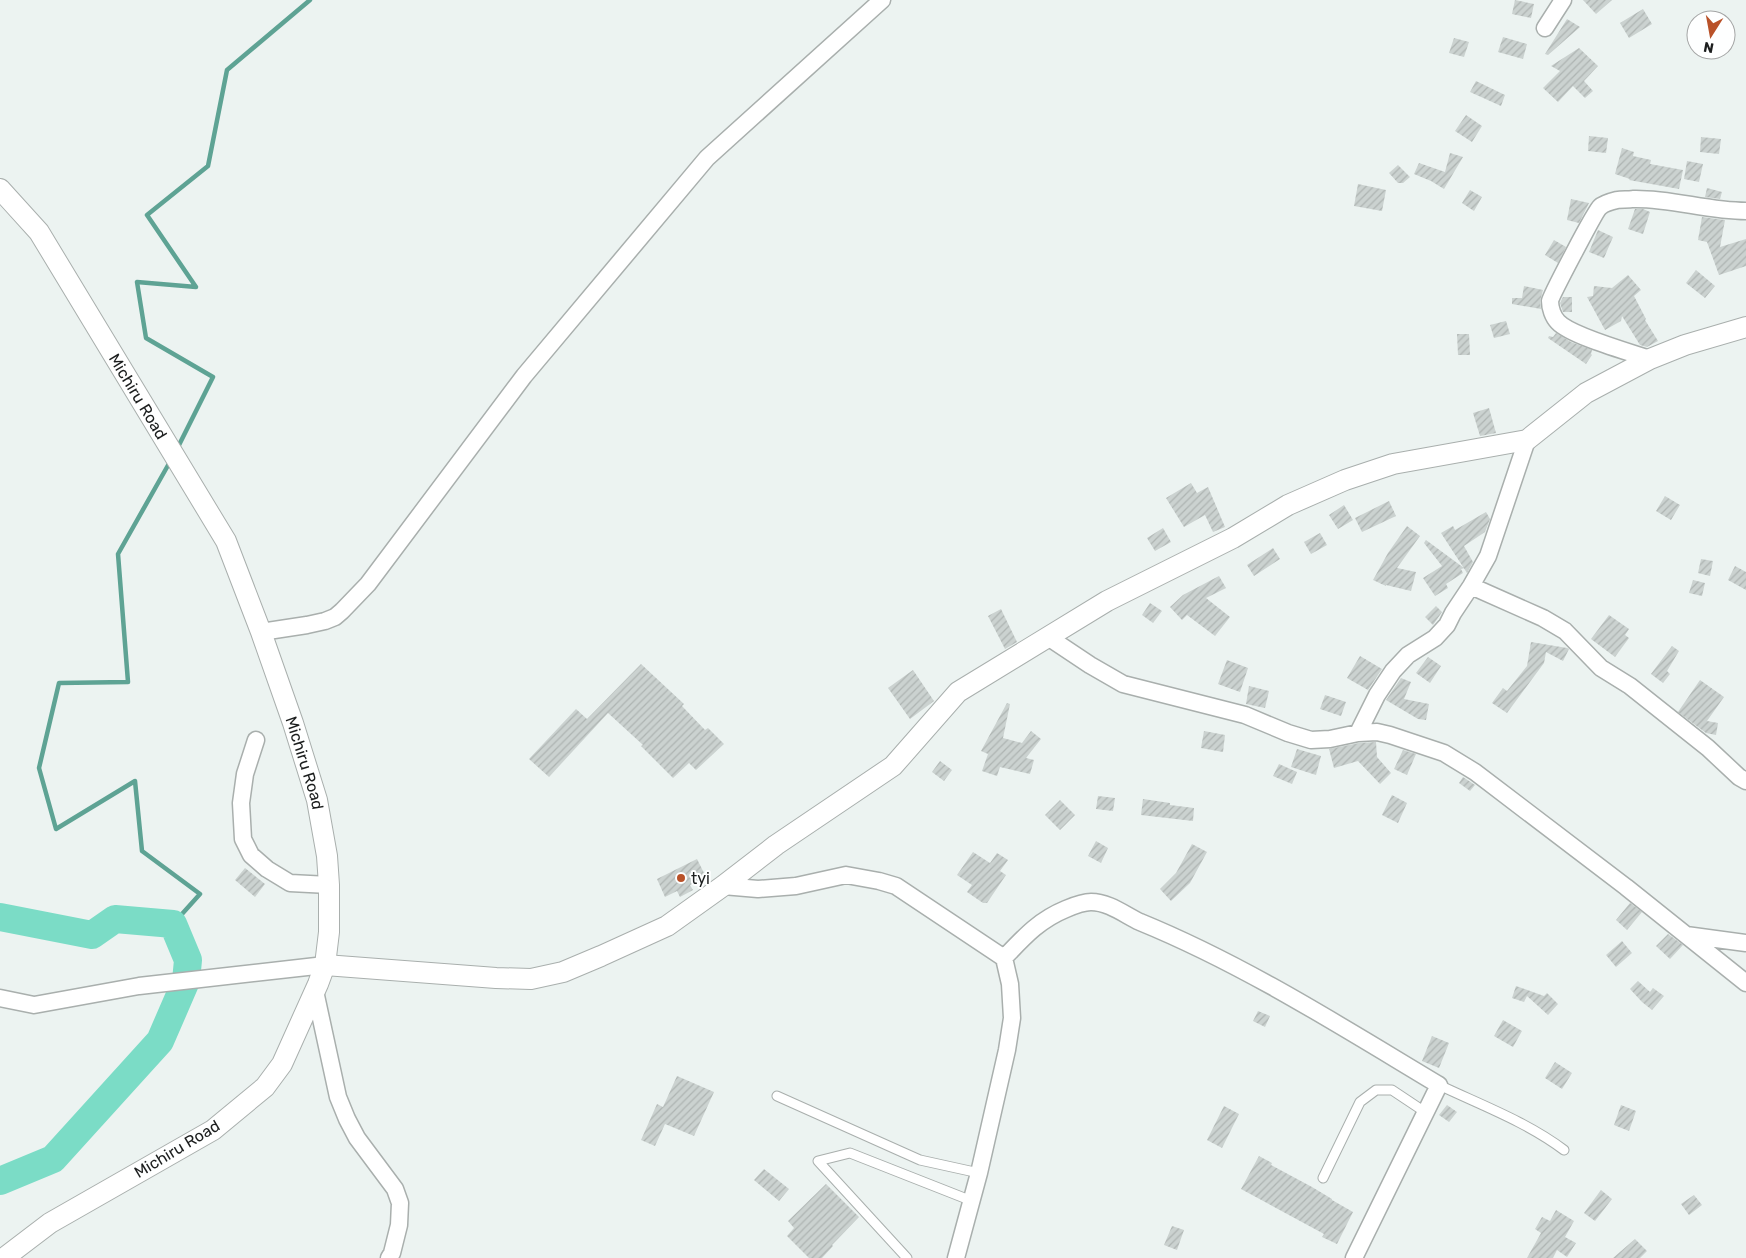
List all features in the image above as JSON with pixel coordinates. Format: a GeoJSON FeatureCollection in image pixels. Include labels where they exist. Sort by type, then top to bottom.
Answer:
{"type":"FeatureCollection","features":[{"type":"Feature","properties":{"kind":"street"},"geometry":{"type":"LineString","coordinates":[[261,632],[325,621],[335,617],[342,611],[380,568],[524,376],[708,158],[882,0]]}},
{"type":"Feature","properties":{"kind":"street"},"geometry":{"type":"LineString","coordinates":[[1545,28],[1563,0]]}},
{"type":"Feature","properties":{"kind":"street","name":"Michiru Road"},"geometry":{"type":"LineString","coordinates":[[0,189],[39,232],[226,541],[293,723],[317,800],[327,856],[329,885],[329,932],[325,965],[282,1064],[265,1087],[213,1130],[50,1223],[4,1258]]}},
{"type":"Feature","properties":{"kind":"street"},"geometry":{"type":"LineString","coordinates":[[1650,359],[1574,332],[1558,322],[1551,312],[1550,300],[1588,225],[1600,207],[1618,200],[1649,199],[1680,202],[1710,209],[1746,212]]}},
{"type":"Feature","properties":{"kind":"street"},"geometry":{"type":"LineString","coordinates":[[0,998],[34,1005],[139,986],[325,965],[496,978],[531,979],[563,972],[667,926],[776,845],[893,766],[958,692],[1107,601],[1233,538],[1288,505],[1345,480],[1393,464],[1527,440],[1586,394],[1650,359],[1685,345],[1746,327]]}},
{"type":"Feature","properties":{"kind":"street"},"geometry":{"type":"LineString","coordinates":[[1358,733],[1377,695],[1393,671],[1408,656],[1441,632],[1471,586],[1488,556],[1527,440]]}},
{"type":"Feature","properties":{"kind":"street"},"geometry":{"type":"LineString","coordinates":[[1471,586],[1543,618],[1565,631],[1601,668],[1637,692],[1696,738],[1740,778],[1746,781]]}},
{"type":"Feature","properties":{"kind":"street"},"geometry":{"type":"LineString","coordinates":[[1048,637],[1122,684],[1245,715],[1310,740],[1376,732],[1444,753],[1476,772],[1626,887],[1746,983]]}},
{"type":"Feature","properties":{"kind":"street"},"geometry":{"type":"LineString","coordinates":[[256,740],[245,774],[241,803],[243,839],[251,855],[266,869],[290,883],[329,885]]}},
{"type":"Feature","properties":{"kind":"street"},"geometry":{"type":"LineString","coordinates":[[723,886],[758,889],[796,886],[846,875],[879,881],[896,886],[1004,958],[1010,984],[1012,1018],[1007,1050],[979,1173],[956,1258]]}},
{"type":"Feature","properties":{"kind":"street"},"geometry":{"type":"LineString","coordinates":[[1004,958],[1032,929],[1050,916],[1074,906],[1092,902],[1112,908],[1197,946],[1264,982],[1439,1085],[1354,1258]]}},
{"type":"Feature","properties":{"kind":"street"},"geometry":{"type":"LineString","coordinates":[[1685,934],[1746,943]]}},
{"type":"Feature","properties":{"kind":"street"},"geometry":{"type":"LineString","coordinates":[[315,991],[338,1097],[357,1138],[395,1189],[400,1203],[399,1224],[389,1258]]}},
{"type":"Feature","properties":{"kind":"lane"},"geometry":{"type":"LineString","coordinates":[[1439,1085],[1534,1130],[1564,1150]]}},
{"type":"Feature","properties":{"kind":"lane"},"geometry":{"type":"LineString","coordinates":[[1323,1178],[1360,1102],[1376,1090],[1392,1090],[1425,1112]]}},
{"type":"Feature","properties":{"kind":"lane"},"geometry":{"type":"LineString","coordinates":[[777,1096],[920,1160],[979,1173]]}},
{"type":"Feature","properties":{"kind":"lane"},"geometry":{"type":"LineString","coordinates":[[908,1258],[818,1161],[850,1153],[972,1201]]}},
{"type":"Feature","properties":{"kind":"building"},"geometry":{"type":"Polygon","coordinates":[[[1515,0],[1534,4],[1531,18],[1512,14],[1515,0]]]}},
{"type":"Feature","properties":{"kind":"building"},"geometry":{"type":"Polygon","coordinates":[[[1583,0],[1612,0],[1596,14],[1583,0]]]}},
{"type":"Feature","properties":{"kind":"building"},"geometry":{"type":"Polygon","coordinates":[[[1643,9],[1652,24],[1629,38],[1620,23],[1643,9]]]}},
{"type":"Feature","properties":{"kind":"building"},"geometry":{"type":"Polygon","coordinates":[[[1567,19],[1580,27],[1548,55],[1545,54],[1567,19]]]}},
{"type":"Feature","properties":{"kind":"building"},"geometry":{"type":"Polygon","coordinates":[[[1503,37],[1527,44],[1523,59],[1498,52],[1503,37]]]}},
{"type":"Feature","properties":{"kind":"building"},"geometry":{"type":"Polygon","coordinates":[[[1454,38],[1469,42],[1464,57],[1449,53],[1454,38]]]}},
{"type":"Feature","properties":{"kind":"building"},"geometry":{"type":"Polygon","coordinates":[[[1579,48],[1598,66],[1584,81],[1593,91],[1585,98],[1573,86],[1558,102],[1543,88],[1560,71],[1551,66],[1579,48]]]}},
{"type":"Feature","properties":{"kind":"building"},"geometry":{"type":"Polygon","coordinates":[[[1476,81],[1505,95],[1501,106],[1470,92],[1476,81]]]}},
{"type":"Feature","properties":{"kind":"building"},"geometry":{"type":"Polygon","coordinates":[[[1466,115],[1482,126],[1472,142],[1455,131],[1466,115]]]}},
{"type":"Feature","properties":{"kind":"building"},"geometry":{"type":"Polygon","coordinates":[[[1589,136],[1608,138],[1606,153],[1588,151],[1589,136]]]}},
{"type":"Feature","properties":{"kind":"building"},"geometry":{"type":"Polygon","coordinates":[[[1701,137],[1721,139],[1719,154],[1700,152],[1701,137]]]}},
{"type":"Feature","properties":{"kind":"building"},"geometry":{"type":"Polygon","coordinates":[[[1622,148],[1634,152],[1633,156],[1651,160],[1650,164],[1683,170],[1679,189],[1629,180],[1615,174],[1622,148]]]}},
{"type":"Feature","properties":{"kind":"building"},"geometry":{"type":"Polygon","coordinates":[[[1450,153],[1463,157],[1444,189],[1414,174],[1419,163],[1445,172],[1450,153]]]}},
{"type":"Feature","properties":{"kind":"building"},"geometry":{"type":"Polygon","coordinates":[[[1687,161],[1703,164],[1699,182],[1684,179],[1687,161]]]}},
{"type":"Feature","properties":{"kind":"building"},"geometry":{"type":"Polygon","coordinates":[[[1398,165],[1410,177],[1403,183],[1398,183],[1389,173],[1398,165]]]}},
{"type":"Feature","properties":{"kind":"building"},"geometry":{"type":"Polygon","coordinates":[[[1358,184],[1386,190],[1382,211],[1354,206],[1358,184]]]}},
{"type":"Feature","properties":{"kind":"building"},"geometry":{"type":"Polygon","coordinates":[[[1707,188],[1722,192],[1720,199],[1705,197],[1707,188]]]}},
{"type":"Feature","properties":{"kind":"building"},"geometry":{"type":"Polygon","coordinates":[[[1470,190],[1482,197],[1474,211],[1462,203],[1470,190]]]}},
{"type":"Feature","properties":{"kind":"building"},"geometry":{"type":"Polygon","coordinates":[[[1571,199],[1589,203],[1579,223],[1567,220],[1571,199]]]}},
{"type":"Feature","properties":{"kind":"building"},"geometry":{"type":"Polygon","coordinates":[[[1635,209],[1643,209],[1650,212],[1643,234],[1628,229],[1635,209]]]}},
{"type":"Feature","properties":{"kind":"building"},"geometry":{"type":"Polygon","coordinates":[[[1702,217],[1725,220],[1720,247],[1746,239],[1746,266],[1719,275],[1707,242],[1698,240],[1702,217]]]}},
{"type":"Feature","properties":{"kind":"building"},"geometry":{"type":"Polygon","coordinates":[[[1598,230],[1613,237],[1604,258],[1589,252],[1598,230]]]}},
{"type":"Feature","properties":{"kind":"building"},"geometry":{"type":"Polygon","coordinates":[[[1554,240],[1566,247],[1558,263],[1545,255],[1554,240]]]}},
{"type":"Feature","properties":{"kind":"building"},"geometry":{"type":"Polygon","coordinates":[[[1696,270],[1715,286],[1705,298],[1686,283],[1696,270]]]}},
{"type":"Feature","properties":{"kind":"building"},"geometry":{"type":"Polygon","coordinates":[[[1628,275],[1641,290],[1634,296],[1645,320],[1658,341],[1647,347],[1640,345],[1622,316],[1621,321],[1605,330],[1587,297],[1593,296],[1594,286],[1612,288],[1628,275]]]}},
{"type":"Feature","properties":{"kind":"building"},"geometry":{"type":"Polygon","coordinates":[[[1524,286],[1543,290],[1540,301],[1541,309],[1512,304],[1512,298],[1522,298],[1524,286]]]}},
{"type":"Feature","properties":{"kind":"building"},"geometry":{"type":"Polygon","coordinates":[[[1563,297],[1572,297],[1572,312],[1563,312],[1560,303],[1563,297]]]}},
{"type":"Feature","properties":{"kind":"building"},"geometry":{"type":"Polygon","coordinates":[[[1506,321],[1510,334],[1494,338],[1490,325],[1506,321]]]}},
{"type":"Feature","properties":{"kind":"building"},"geometry":{"type":"Polygon","coordinates":[[[1556,333],[1571,342],[1592,350],[1592,355],[1586,364],[1548,338],[1549,336],[1553,337],[1556,333]]]}},
{"type":"Feature","properties":{"kind":"building"},"geometry":{"type":"Polygon","coordinates":[[[1457,334],[1469,334],[1470,355],[1458,355],[1457,334]]]}},
{"type":"Feature","properties":{"kind":"building"},"geometry":{"type":"Polygon","coordinates":[[[1489,408],[1496,433],[1480,436],[1473,413],[1489,408]]]}},
{"type":"Feature","properties":{"kind":"building"},"geometry":{"type":"Polygon","coordinates":[[[1191,483],[1197,493],[1208,487],[1225,527],[1213,532],[1205,515],[1184,527],[1166,498],[1191,483]]]}},
{"type":"Feature","properties":{"kind":"building"},"geometry":{"type":"Polygon","coordinates":[[[1665,496],[1680,505],[1671,520],[1656,511],[1665,496]]]}},
{"type":"Feature","properties":{"kind":"building"},"geometry":{"type":"Polygon","coordinates":[[[1389,501],[1396,516],[1362,532],[1355,518],[1389,501]]]}},
{"type":"Feature","properties":{"kind":"building"},"geometry":{"type":"Polygon","coordinates":[[[1344,505],[1353,520],[1338,529],[1329,515],[1344,505]]]}},
{"type":"Feature","properties":{"kind":"building"},"geometry":{"type":"Polygon","coordinates":[[[1486,512],[1490,519],[1485,532],[1464,546],[1473,562],[1467,573],[1441,533],[1453,526],[1455,530],[1486,512]]]}},
{"type":"Feature","properties":{"kind":"building"},"geometry":{"type":"Polygon","coordinates":[[[1407,526],[1420,536],[1397,568],[1416,572],[1411,591],[1386,586],[1373,580],[1388,553],[1407,526]]]}},
{"type":"Feature","properties":{"kind":"building"},"geometry":{"type":"Polygon","coordinates":[[[1163,528],[1171,542],[1155,551],[1147,538],[1163,528]]]}},
{"type":"Feature","properties":{"kind":"building"},"geometry":{"type":"Polygon","coordinates":[[[1320,533],[1327,545],[1311,554],[1304,542],[1320,533]]]}},
{"type":"Feature","properties":{"kind":"building"},"geometry":{"type":"Polygon","coordinates":[[[1426,540],[1464,568],[1461,569],[1463,573],[1446,584],[1448,588],[1435,596],[1423,578],[1442,566],[1424,543],[1426,540]]]}},
{"type":"Feature","properties":{"kind":"building"},"geometry":{"type":"Polygon","coordinates":[[[1273,548],[1280,559],[1254,576],[1247,565],[1273,548]]]}},
{"type":"Feature","properties":{"kind":"building"},"geometry":{"type":"Polygon","coordinates":[[[1701,559],[1713,561],[1710,576],[1698,573],[1701,559]]]}},
{"type":"Feature","properties":{"kind":"building"},"geometry":{"type":"Polygon","coordinates":[[[1735,566],[1746,572],[1746,590],[1728,580],[1735,566]]]}},
{"type":"Feature","properties":{"kind":"building"},"geometry":{"type":"Polygon","coordinates":[[[1219,576],[1226,588],[1206,598],[1230,617],[1215,636],[1187,615],[1182,620],[1170,607],[1183,595],[1219,576]]]}},
{"type":"Feature","properties":{"kind":"building"},"geometry":{"type":"Polygon","coordinates":[[[1693,580],[1705,583],[1702,596],[1689,593],[1693,580]]]}},
{"type":"Feature","properties":{"kind":"building"},"geometry":{"type":"Polygon","coordinates":[[[1150,603],[1162,611],[1153,623],[1142,615],[1150,603]]]}},
{"type":"Feature","properties":{"kind":"building"},"geometry":{"type":"Polygon","coordinates":[[[1436,606],[1442,612],[1433,625],[1425,617],[1436,606]]]}},
{"type":"Feature","properties":{"kind":"building"},"geometry":{"type":"Polygon","coordinates":[[[1001,609],[1017,642],[1005,649],[988,616],[1001,609]]]}},
{"type":"Feature","properties":{"kind":"building"},"geometry":{"type":"Polygon","coordinates":[[[1609,615],[1629,629],[1625,635],[1629,638],[1615,657],[1591,639],[1609,615]]]}},
{"type":"Feature","properties":{"kind":"building"},"geometry":{"type":"Polygon","coordinates":[[[1531,642],[1569,649],[1563,661],[1546,652],[1544,663],[1507,713],[1492,703],[1503,688],[1507,691],[1527,666],[1531,642]]]}},
{"type":"Feature","properties":{"kind":"building"},"geometry":{"type":"Polygon","coordinates":[[[1672,646],[1679,651],[1667,671],[1670,674],[1663,683],[1651,674],[1672,646]]]}},
{"type":"Feature","properties":{"kind":"building"},"geometry":{"type":"Polygon","coordinates":[[[1360,656],[1382,669],[1368,690],[1347,678],[1360,656]]]}},
{"type":"Feature","properties":{"kind":"building"},"geometry":{"type":"Polygon","coordinates":[[[1428,657],[1441,666],[1430,683],[1416,673],[1428,657]]]}},
{"type":"Feature","properties":{"kind":"building"},"geometry":{"type":"Polygon","coordinates":[[[1227,660],[1248,668],[1240,692],[1218,684],[1227,660]]]}},
{"type":"Feature","properties":{"kind":"building"},"geometry":{"type":"Polygon","coordinates":[[[641,664],[684,704],[682,706],[705,730],[708,728],[724,744],[696,770],[689,763],[673,778],[641,746],[643,745],[608,713],[549,777],[529,759],[576,709],[587,719],[641,664]]]}},
{"type":"Feature","properties":{"kind":"building"},"geometry":{"type":"Polygon","coordinates":[[[913,670],[934,701],[910,719],[888,688],[913,670]]]}},
{"type":"Feature","properties":{"kind":"building"},"geometry":{"type":"Polygon","coordinates":[[[1401,678],[1411,682],[1404,699],[1429,704],[1426,720],[1418,719],[1386,700],[1401,678]]]}},
{"type":"Feature","properties":{"kind":"building"},"geometry":{"type":"Polygon","coordinates":[[[1700,680],[1724,697],[1707,721],[1718,723],[1716,735],[1706,733],[1678,712],[1700,680]]]}},
{"type":"Feature","properties":{"kind":"building"},"geometry":{"type":"Polygon","coordinates":[[[1249,686],[1269,691],[1265,708],[1246,704],[1249,686]]]}},
{"type":"Feature","properties":{"kind":"building"},"geometry":{"type":"Polygon","coordinates":[[[1325,695],[1346,702],[1341,716],[1320,709],[1325,695]]]}},
{"type":"Feature","properties":{"kind":"building"},"geometry":{"type":"Polygon","coordinates":[[[1007,703],[1010,704],[1003,738],[1022,743],[1031,731],[1041,739],[1026,758],[1034,760],[1030,774],[1000,767],[997,776],[982,771],[988,754],[981,751],[1007,703]]]}},
{"type":"Feature","properties":{"kind":"building"},"geometry":{"type":"Polygon","coordinates":[[[1204,731],[1225,735],[1223,752],[1201,748],[1204,731]]]}},
{"type":"Feature","properties":{"kind":"building"},"geometry":{"type":"Polygon","coordinates":[[[1376,742],[1377,757],[1391,773],[1380,784],[1358,761],[1334,768],[1329,749],[1359,743],[1376,742]]]}},
{"type":"Feature","properties":{"kind":"building"},"geometry":{"type":"Polygon","coordinates":[[[1297,749],[1321,756],[1316,775],[1291,767],[1297,749]]]}},
{"type":"Feature","properties":{"kind":"building"},"geometry":{"type":"Polygon","coordinates":[[[1403,750],[1416,754],[1407,775],[1394,769],[1403,750]]]}},
{"type":"Feature","properties":{"kind":"building"},"geometry":{"type":"Polygon","coordinates":[[[940,761],[952,770],[944,781],[932,772],[940,761]]]}},
{"type":"Feature","properties":{"kind":"building"},"geometry":{"type":"Polygon","coordinates":[[[1279,764],[1297,772],[1292,784],[1273,776],[1279,764]]]}},
{"type":"Feature","properties":{"kind":"building"},"geometry":{"type":"Polygon","coordinates":[[[1463,777],[1475,785],[1470,791],[1459,783],[1463,777]]]}},
{"type":"Feature","properties":{"kind":"building"},"geometry":{"type":"Polygon","coordinates":[[[1392,795],[1407,803],[1398,823],[1382,815],[1392,795]]]}},
{"type":"Feature","properties":{"kind":"building"},"geometry":{"type":"Polygon","coordinates":[[[1098,796],[1115,798],[1113,811],[1096,809],[1098,796]]]}},
{"type":"Feature","properties":{"kind":"building"},"geometry":{"type":"Polygon","coordinates":[[[1143,799],[1194,808],[1193,821],[1141,815],[1143,799]]]}},
{"type":"Feature","properties":{"kind":"building"},"geometry":{"type":"Polygon","coordinates":[[[1060,800],[1075,815],[1060,830],[1045,815],[1060,800]]]}},
{"type":"Feature","properties":{"kind":"building"},"geometry":{"type":"Polygon","coordinates":[[[1096,841],[1108,848],[1101,863],[1088,856],[1096,841]]]}},
{"type":"Feature","properties":{"kind":"building"},"geometry":{"type":"Polygon","coordinates":[[[1192,844],[1207,852],[1190,883],[1171,901],[1160,889],[1176,873],[1192,844]]]}},
{"type":"Feature","properties":{"kind":"building"},"geometry":{"type":"Polygon","coordinates":[[[973,852],[990,863],[997,853],[1008,860],[1000,871],[1006,875],[987,903],[983,903],[967,892],[972,885],[957,875],[973,852]]]}},
{"type":"Feature","properties":{"kind":"building","name":"tyi"},"geometry":{"type":"Polygon","coordinates":[[[697,859],[706,877],[690,885],[693,890],[680,897],[677,891],[665,897],[657,879],[697,859]]]}},
{"type":"Feature","properties":{"kind":"building"},"geometry":{"type":"Polygon","coordinates":[[[245,868],[265,884],[255,897],[235,880],[245,868]]]}},
{"type":"Feature","properties":{"kind":"building"},"geometry":{"type":"Polygon","coordinates":[[[1630,903],[1642,912],[1627,930],[1616,920],[1630,903]]]}},
{"type":"Feature","properties":{"kind":"building"},"geometry":{"type":"Polygon","coordinates":[[[1668,934],[1683,945],[1670,959],[1656,946],[1668,934]]]}},
{"type":"Feature","properties":{"kind":"building"},"geometry":{"type":"Polygon","coordinates":[[[1622,941],[1632,953],[1616,967],[1606,955],[1622,941]]]}},
{"type":"Feature","properties":{"kind":"building"},"geometry":{"type":"Polygon","coordinates":[[[1638,981],[1650,992],[1653,988],[1664,996],[1652,1010],[1630,989],[1638,981]]]}},
{"type":"Feature","properties":{"kind":"building"},"geometry":{"type":"Polygon","coordinates":[[[1516,986],[1544,996],[1547,993],[1558,1004],[1548,1015],[1527,996],[1524,1002],[1512,998],[1516,986]]]}},
{"type":"Feature","properties":{"kind":"building"},"geometry":{"type":"Polygon","coordinates":[[[1258,1011],[1270,1016],[1265,1027],[1253,1021],[1258,1011]]]}},
{"type":"Feature","properties":{"kind":"building"},"geometry":{"type":"Polygon","coordinates":[[[1503,1020],[1522,1031],[1513,1047],[1494,1036],[1503,1020]]]}},
{"type":"Feature","properties":{"kind":"building"},"geometry":{"type":"Polygon","coordinates":[[[1432,1036],[1449,1043],[1439,1068],[1422,1061],[1432,1036]]]}},
{"type":"Feature","properties":{"kind":"building"},"geometry":{"type":"Polygon","coordinates":[[[1555,1062],[1572,1073],[1562,1089],[1545,1078],[1555,1062]]]}},
{"type":"Feature","properties":{"kind":"building"},"geometry":{"type":"Polygon","coordinates":[[[677,1076],[714,1092],[694,1136],[665,1124],[655,1146],[641,1140],[657,1104],[663,1107],[677,1076]]]}},
{"type":"Feature","properties":{"kind":"building"},"geometry":{"type":"Polygon","coordinates":[[[1447,1105],[1457,1112],[1449,1122],[1439,1115],[1447,1105]]]}},
{"type":"Feature","properties":{"kind":"building"},"geometry":{"type":"Polygon","coordinates":[[[1621,1105],[1636,1111],[1629,1131],[1614,1125],[1621,1105]]]}},
{"type":"Feature","properties":{"kind":"building"},"geometry":{"type":"Polygon","coordinates":[[[1224,1106],[1239,1114],[1222,1148],[1207,1140],[1224,1106]]]}},
{"type":"Feature","properties":{"kind":"building"},"geometry":{"type":"Polygon","coordinates":[[[1259,1156],[1272,1163],[1271,1165],[1353,1212],[1337,1244],[1322,1237],[1324,1234],[1241,1189],[1259,1156]]]}},
{"type":"Feature","properties":{"kind":"building"},"geometry":{"type":"Polygon","coordinates":[[[764,1169],[789,1189],[779,1201],[754,1180],[764,1169]]]}},
{"type":"Feature","properties":{"kind":"building"},"geometry":{"type":"Polygon","coordinates":[[[826,1184],[859,1217],[822,1258],[809,1258],[787,1236],[794,1228],[788,1221],[826,1184]]]}},
{"type":"Feature","properties":{"kind":"building"},"geometry":{"type":"Polygon","coordinates":[[[1601,1190],[1612,1199],[1595,1221],[1584,1213],[1601,1190]]]}},
{"type":"Feature","properties":{"kind":"building"},"geometry":{"type":"Polygon","coordinates":[[[1694,1195],[1702,1205],[1689,1215],[1681,1204],[1694,1195]]]}},
{"type":"Feature","properties":{"kind":"building"},"geometry":{"type":"Polygon","coordinates":[[[1556,1210],[1574,1221],[1565,1237],[1576,1243],[1567,1257],[1557,1250],[1553,1258],[1527,1258],[1541,1233],[1535,1229],[1542,1217],[1550,1221],[1556,1210]]]}},
{"type":"Feature","properties":{"kind":"building"},"geometry":{"type":"Polygon","coordinates":[[[1172,1226],[1184,1230],[1177,1250],[1164,1245],[1172,1226]]]}},
{"type":"Feature","properties":{"kind":"building"},"geometry":{"type":"Polygon","coordinates":[[[1635,1239],[1647,1251],[1640,1258],[1613,1258],[1635,1239]]]}},
{"type":"Feature","properties":{"kind":"waterway"},"geometry":{"type":"LineString","coordinates":[[177,449],[213,377],[146,338],[137,282],[196,287],[147,215],[208,166],[227,70],[310,0]]}},
{"type":"Feature","properties":{"kind":"waterway"},"geometry":{"type":"LineString","coordinates":[[171,460],[118,554],[128,682],[59,683],[39,768],[56,829],[135,781],[142,851],[200,894],[173,924]]}},
{"type":"Feature","properties":{"kind":"waterway"},"geometry":{"type":"LineString","coordinates":[[0,917],[92,935],[115,919],[173,924],[188,960],[186,981],[160,1041],[53,1159],[0,1181]]}},
{"type":"Feature","properties":{"kind":"place","name":"tyi"},"geometry":{"type":"Point","coordinates":[681,878]}}]}
